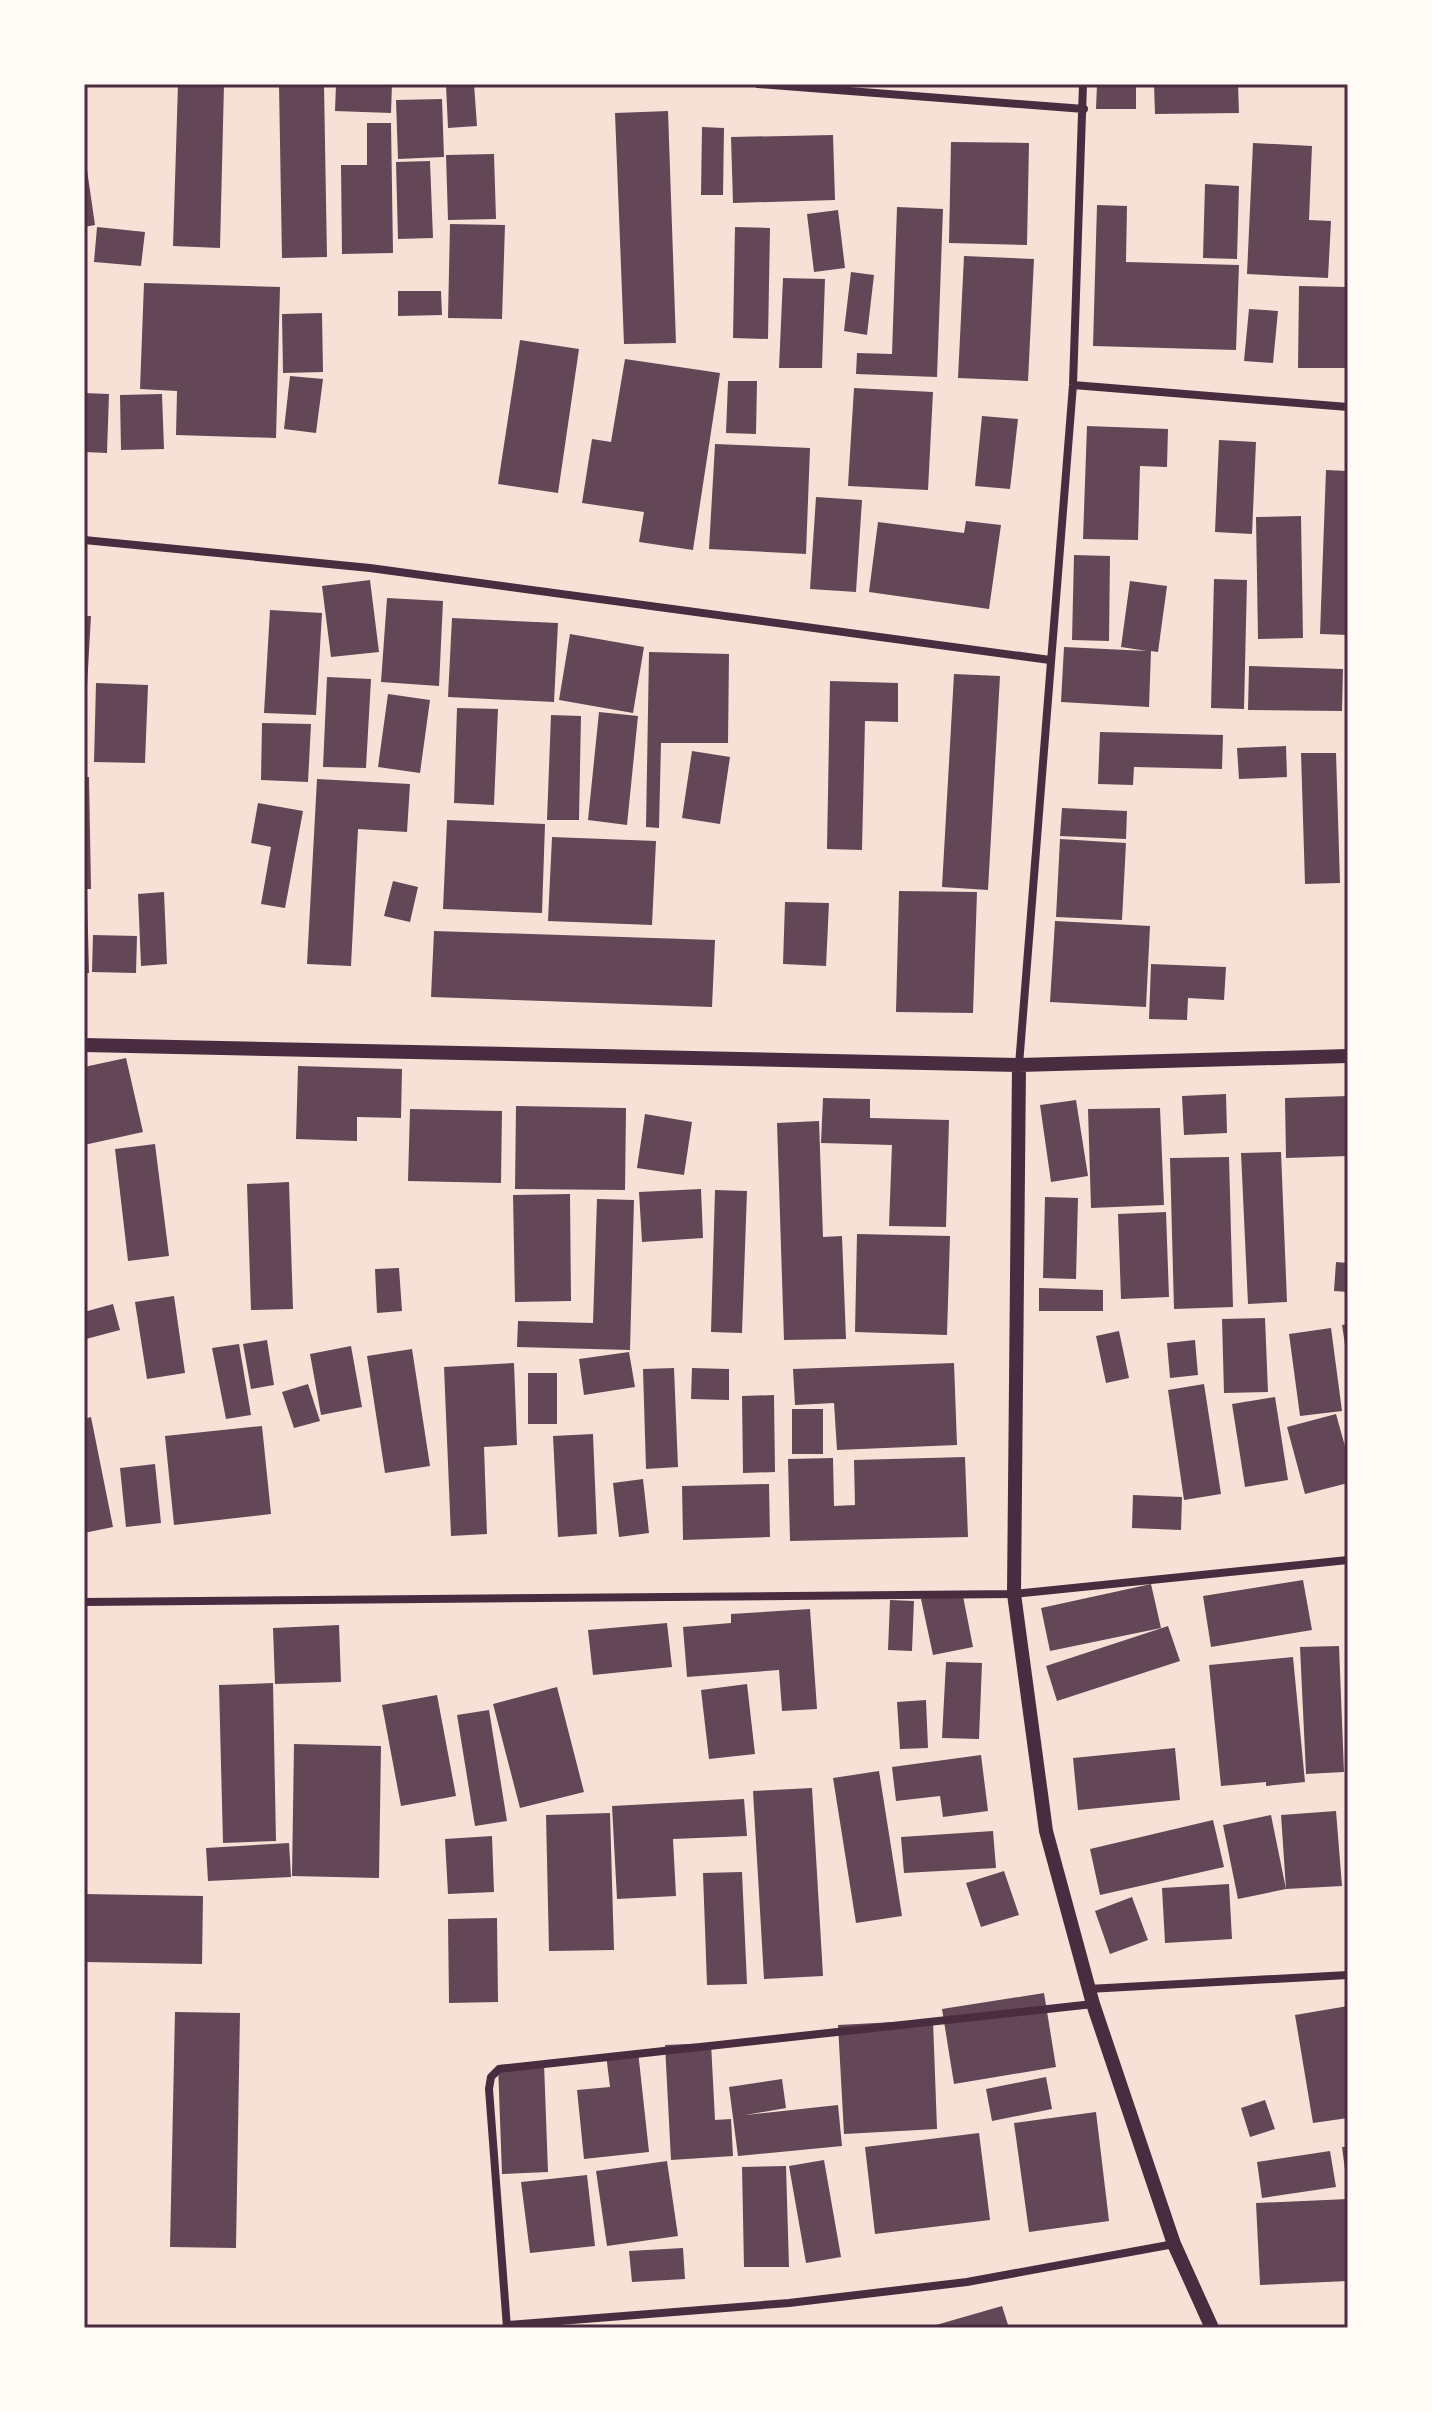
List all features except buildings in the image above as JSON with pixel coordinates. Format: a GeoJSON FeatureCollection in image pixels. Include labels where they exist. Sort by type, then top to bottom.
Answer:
{"type":"FeatureCollection","features":[{"type":"Feature","properties":{"kind":"street"},"geometry":{"type":"LineString","coordinates":[[758,84],[1084,109]]}},
{"type":"Feature","properties":{"kind":"street"},"geometry":{"type":"LineString","coordinates":[[1083,84],[1073,385],[1019,1065],[1014,1594],[1046,1831],[1091,1997],[1174,2244],[1212,2328]]}},
{"type":"Feature","properties":{"kind":"street"},"geometry":{"type":"LineString","coordinates":[[1073,385],[1348,407]]}},
{"type":"Feature","properties":{"kind":"street"},"geometry":{"type":"LineString","coordinates":[[84,540],[370,568],[1050,660]]}},
{"type":"Feature","properties":{"kind":"street"},"geometry":{"type":"LineString","coordinates":[[84,1045],[1019,1065],[1348,1056]]}},
{"type":"Feature","properties":{"kind":"street"},"geometry":{"type":"LineString","coordinates":[[84,1602],[1014,1594],[1348,1560]]}},
{"type":"Feature","properties":{"kind":"street"},"geometry":{"type":"LineString","coordinates":[[1174,2244],[967,2282],[789,2303],[507,2327],[489,2089],[491,2077],[499,2069],[1091,1997],[1348,1975]]}}]}
